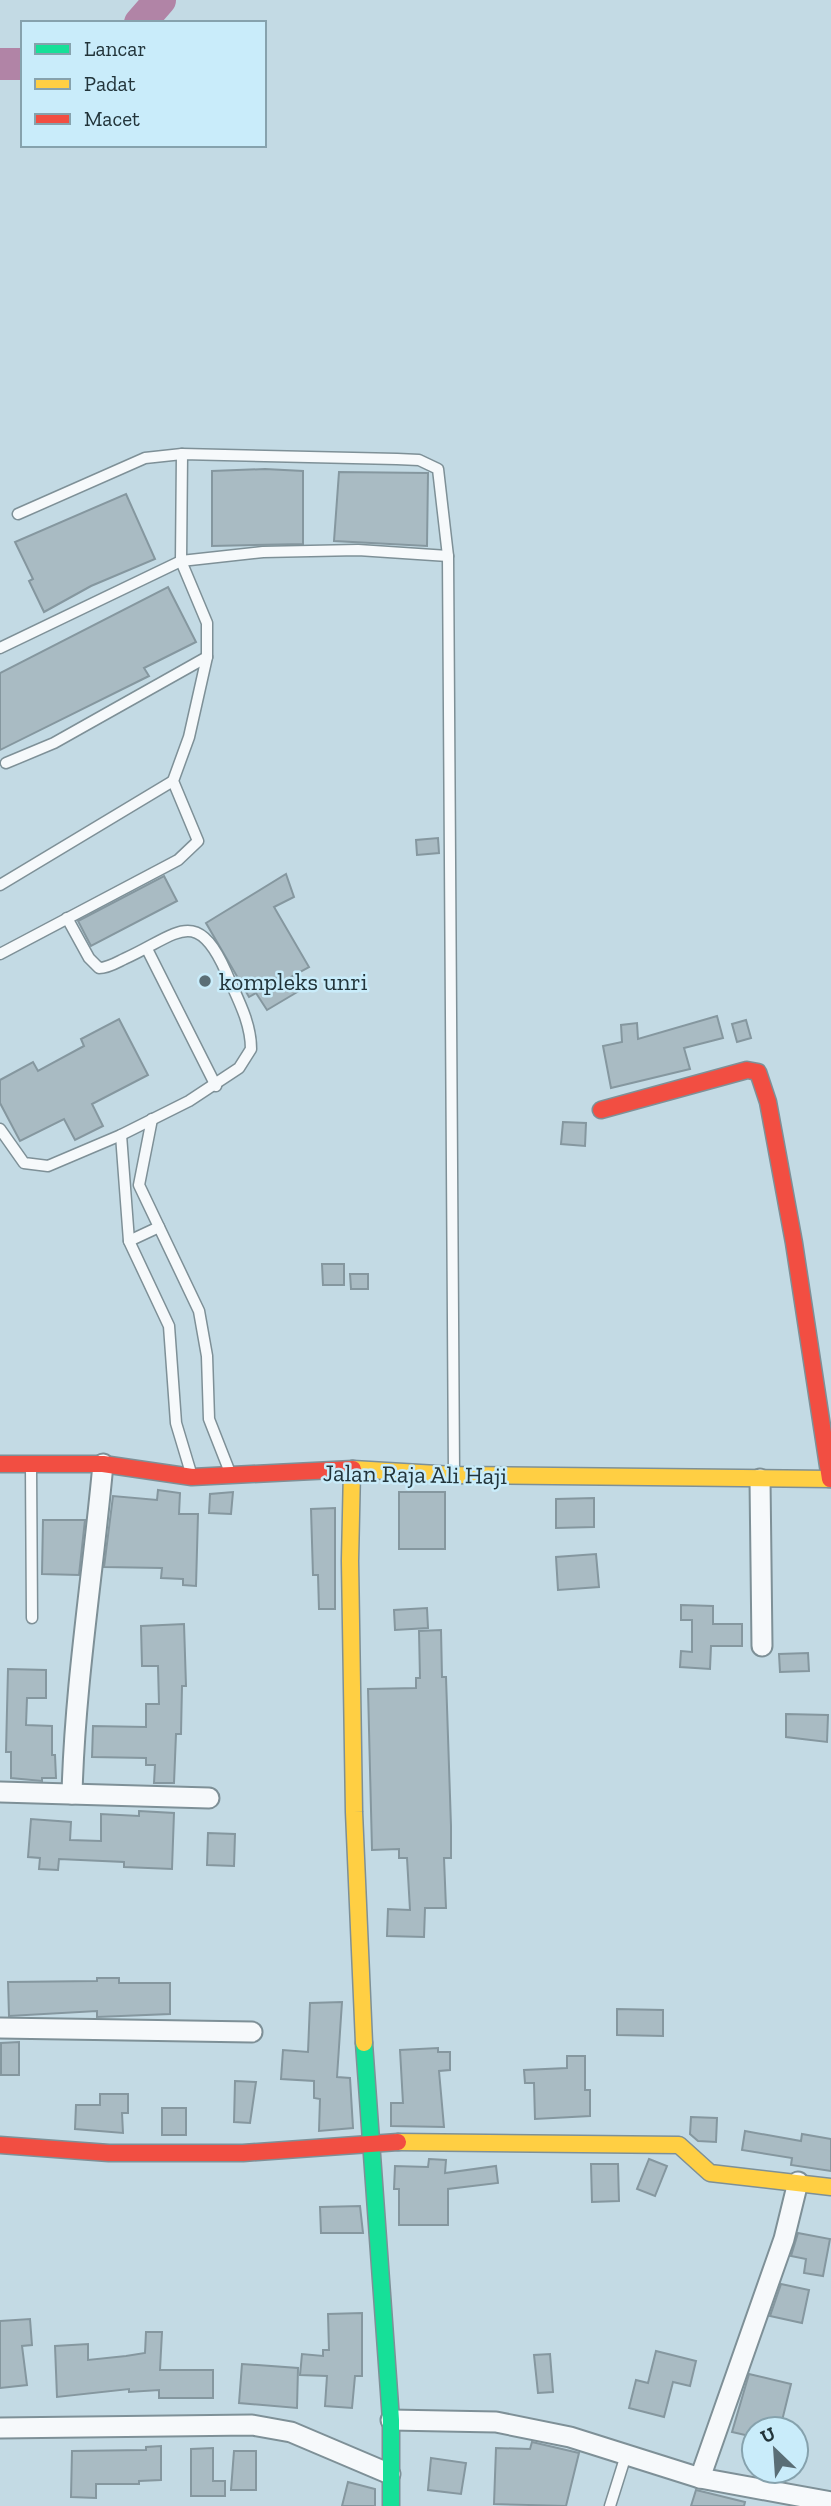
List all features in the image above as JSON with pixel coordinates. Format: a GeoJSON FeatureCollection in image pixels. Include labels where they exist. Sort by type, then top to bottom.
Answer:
{"type":"FeatureCollection","features":[{"type":"Feature","properties":{"kind":"street"},"geometry":{"type":"LineString","coordinates":[[601,1110],[747,1070],[758,1072],[768,1102],[818,1374],[831,1479]]}},
{"type":"Feature","properties":{"kind":"street","name":"Jalan Raja Ali Haji"},"geometry":{"type":"LineString","coordinates":[[0,1464],[103,1464],[192,1477],[352,1469],[454,1475],[831,1479]]}},
{"type":"Feature","properties":{"kind":"street"},"geometry":{"type":"LineString","coordinates":[[72,1794],[79,1668],[103,1464]]}},
{"type":"Feature","properties":{"kind":"street"},"geometry":{"type":"LineString","coordinates":[[352,1469],[350,1561],[354,1812],[370,2142],[382,2268],[391,2420],[391,2506]]}},
{"type":"Feature","properties":{"kind":"street"},"geometry":{"type":"LineString","coordinates":[[760,1479],[762,1646]]}},
{"type":"Feature","properties":{"kind":"street"},"geometry":{"type":"LineString","coordinates":[[0,1792],[209,1798]]}},
{"type":"Feature","properties":{"kind":"street"},"geometry":{"type":"LineString","coordinates":[[0,2028],[252,2032]]}},
{"type":"Feature","properties":{"kind":"street"},"geometry":{"type":"LineString","coordinates":[[0,2145],[109,2153],[243,2153],[370,2142],[679,2145],[710,2174],[748,2175],[831,2187]]}},
{"type":"Feature","properties":{"kind":"street"},"geometry":{"type":"LineString","coordinates":[[700,2478],[784,2239],[798,2182]]}},
{"type":"Feature","properties":{"kind":"street"},"geometry":{"type":"LineString","coordinates":[[391,2420],[496,2421],[570,2437],[673,2467],[700,2478],[831,2502]]}},
{"type":"Feature","properties":{"kind":"street"},"geometry":{"type":"LineString","coordinates":[[0,2428],[252,2425],[291,2432],[390,2474]]}},
{"type":"Feature","properties":{"kind":"lane"},"geometry":{"type":"LineString","coordinates":[[18,514],[145,458],[182,454],[418,460],[438,469],[447,556],[454,1475]]}},
{"type":"Feature","properties":{"kind":"lane"},"geometry":{"type":"LineString","coordinates":[[0,885],[173,781],[189,737],[207,657],[207,623],[181,561],[182,454]]}},
{"type":"Feature","properties":{"kind":"lane"},"geometry":{"type":"LineString","coordinates":[[0,648],[181,561],[263,552],[358,550],[447,556]]}},
{"type":"Feature","properties":{"kind":"lane"},"geometry":{"type":"LineString","coordinates":[[6,764],[54,743],[207,657]]}},
{"type":"Feature","properties":{"kind":"lane"},"geometry":{"type":"LineString","coordinates":[[0,954],[178,860],[198,841],[173,781]]}},
{"type":"Feature","properties":{"kind":"lane"},"geometry":{"type":"LineString","coordinates":[[0,1129],[24,1163],[48,1166],[121,1135],[216,1086],[239,1068],[251,1049],[245,1017],[223,966],[208,940],[196,930],[179,933],[99,968],[89,958],[67,918]]}},
{"type":"Feature","properties":{"kind":"lane"},"geometry":{"type":"LineString","coordinates":[[147,949],[216,1086]]}},
{"type":"Feature","properties":{"kind":"lane"},"geometry":{"type":"LineString","coordinates":[[152,1119],[139,1185],[200,1311],[207,1356],[209,1419],[232,1476]]}},
{"type":"Feature","properties":{"kind":"lane"},"geometry":{"type":"LineString","coordinates":[[121,1135],[129,1241],[169,1326],[174,1361],[176,1423],[192,1477]]}},
{"type":"Feature","properties":{"kind":"lane"},"geometry":{"type":"LineString","coordinates":[[129,1241],[159,1227]]}},
{"type":"Feature","properties":{"kind":"lane"},"geometry":{"type":"LineString","coordinates":[[31,1463],[32,1618]]}},
{"type":"Feature","properties":{"kind":"lane"},"geometry":{"type":"LineString","coordinates":[[610,2506],[626,2455]]}},
{"type":"Feature","properties":{"kind":"building"},"geometry":{"type":"Polygon","coordinates":[[[212,471],[303,471],[303,544],[212,546],[212,471]]]}},
{"type":"Feature","properties":{"kind":"building"},"geometry":{"type":"Polygon","coordinates":[[[339,472],[428,473],[427,546],[334,541],[339,472]]]}},
{"type":"Feature","properties":{"kind":"building"},"geometry":{"type":"Polygon","coordinates":[[[126,494],[155,559],[91,586],[44,612],[29,581],[33,579],[15,542],[126,494]]]}},
{"type":"Feature","properties":{"kind":"building"},"geometry":{"type":"Polygon","coordinates":[[[168,587],[196,642],[144,668],[149,676],[0,750],[0,673],[168,587]]]}},
{"type":"Feature","properties":{"kind":"building"},"geometry":{"type":"Polygon","coordinates":[[[438,838],[439,853],[417,855],[416,840],[438,838]]]}},
{"type":"Feature","properties":{"kind":"building"},"geometry":{"type":"Polygon","coordinates":[[[286,874],[294,897],[274,907],[309,967],[291,977],[299,991],[267,1010],[256,993],[249,997],[206,923],[286,874]]]}},
{"type":"Feature","properties":{"kind":"building"},"geometry":{"type":"Polygon","coordinates":[[[164,876],[177,901],[91,946],[78,921],[164,876]]]}},
{"type":"Feature","properties":{"kind":"building"},"geometry":{"type":"Polygon","coordinates":[[[717,1016],[723,1038],[684,1048],[690,1069],[611,1088],[603,1046],[622,1042],[621,1025],[637,1023],[638,1039],[717,1016]]]}},
{"type":"Feature","properties":{"kind":"building"},"geometry":{"type":"Polygon","coordinates":[[[119,1019],[148,1075],[92,1104],[103,1126],[75,1140],[64,1119],[20,1141],[0,1103],[0,1080],[33,1062],[38,1071],[84,1046],[81,1039],[119,1019]]]}},
{"type":"Feature","properties":{"kind":"building"},"geometry":{"type":"Polygon","coordinates":[[[746,1020],[751,1038],[737,1042],[732,1024],[746,1020]]]}},
{"type":"Feature","properties":{"kind":"building"},"geometry":{"type":"Polygon","coordinates":[[[563,1122],[586,1123],[585,1146],[561,1144],[563,1122]]]}},
{"type":"Feature","properties":{"kind":"building"},"geometry":{"type":"Polygon","coordinates":[[[322,1264],[344,1264],[344,1285],[323,1285],[322,1264]]]}},
{"type":"Feature","properties":{"kind":"building"},"geometry":{"type":"Polygon","coordinates":[[[350,1274],[368,1274],[368,1289],[351,1289],[350,1274]]]}},
{"type":"Feature","properties":{"kind":"building"},"geometry":{"type":"Polygon","coordinates":[[[158,1490],[180,1493],[179,1514],[198,1514],[196,1586],[183,1585],[183,1579],[161,1578],[162,1568],[104,1567],[113,1496],[157,1500],[158,1490]]]}},
{"type":"Feature","properties":{"kind":"building"},"geometry":{"type":"Polygon","coordinates":[[[233,1492],[231,1514],[209,1513],[210,1494],[233,1492]]]}},
{"type":"Feature","properties":{"kind":"building"},"geometry":{"type":"Polygon","coordinates":[[[399,1492],[445,1492],[445,1549],[399,1549],[399,1492]]]}},
{"type":"Feature","properties":{"kind":"building"},"geometry":{"type":"Polygon","coordinates":[[[594,1498],[594,1527],[556,1528],[556,1499],[594,1498]]]}},
{"type":"Feature","properties":{"kind":"building"},"geometry":{"type":"Polygon","coordinates":[[[335,1508],[335,1609],[319,1609],[318,1575],[313,1575],[311,1509],[335,1508]]]}},
{"type":"Feature","properties":{"kind":"building"},"geometry":{"type":"Polygon","coordinates":[[[43,1520],[85,1520],[79,1575],[42,1574],[43,1520]]]}},
{"type":"Feature","properties":{"kind":"building"},"geometry":{"type":"Polygon","coordinates":[[[596,1554],[599,1587],[558,1590],[556,1557],[596,1554]]]}},
{"type":"Feature","properties":{"kind":"building"},"geometry":{"type":"Polygon","coordinates":[[[681,1605],[713,1606],[713,1624],[742,1624],[742,1646],[711,1646],[710,1669],[680,1667],[681,1651],[692,1652],[692,1620],[681,1620],[681,1605]]]}},
{"type":"Feature","properties":{"kind":"building"},"geometry":{"type":"Polygon","coordinates":[[[427,1608],[428,1628],[395,1630],[394,1610],[427,1608]]]}},
{"type":"Feature","properties":{"kind":"building"},"geometry":{"type":"Polygon","coordinates":[[[184,1624],[186,1686],[182,1686],[181,1734],[176,1734],[174,1783],[154,1783],[155,1765],[146,1765],[146,1758],[92,1757],[93,1726],[146,1727],[146,1704],[159,1704],[158,1666],[142,1666],[141,1626],[184,1624]]]}},
{"type":"Feature","properties":{"kind":"building"},"geometry":{"type":"Polygon","coordinates":[[[441,1630],[442,1677],[446,1677],[451,1826],[451,1858],[444,1858],[446,1908],[425,1908],[424,1937],[387,1936],[388,1909],[410,1910],[407,1858],[399,1858],[399,1849],[372,1850],[368,1689],[416,1688],[416,1678],[420,1678],[419,1631],[441,1630]]]}},
{"type":"Feature","properties":{"kind":"building"},"geometry":{"type":"Polygon","coordinates":[[[808,1653],[809,1671],[780,1672],[779,1654],[808,1653]]]}},
{"type":"Feature","properties":{"kind":"building"},"geometry":{"type":"Polygon","coordinates":[[[8,1669],[46,1670],[46,1698],[27,1698],[26,1725],[52,1726],[52,1755],[55,1755],[56,1778],[42,1778],[42,1781],[11,1778],[11,1752],[6,1752],[8,1669]]]}},
{"type":"Feature","properties":{"kind":"building"},"geometry":{"type":"Polygon","coordinates":[[[786,1714],[828,1715],[827,1742],[786,1737],[786,1714]]]}},
{"type":"Feature","properties":{"kind":"building"},"geometry":{"type":"Polygon","coordinates":[[[139,1811],[174,1813],[172,1869],[124,1867],[124,1862],[59,1859],[58,1870],[39,1869],[40,1858],[28,1857],[31,1819],[71,1822],[70,1840],[101,1841],[101,1814],[139,1816],[139,1811]]]}},
{"type":"Feature","properties":{"kind":"building"},"geometry":{"type":"Polygon","coordinates":[[[208,1833],[235,1834],[234,1866],[207,1865],[208,1833]]]}},
{"type":"Feature","properties":{"kind":"building"},"geometry":{"type":"Polygon","coordinates":[[[97,1978],[119,1978],[119,1983],[170,1983],[170,2014],[97,2017],[97,2011],[9,2016],[8,1982],[97,1981],[97,1978]]]}},
{"type":"Feature","properties":{"kind":"building"},"geometry":{"type":"Polygon","coordinates":[[[342,2002],[337,2077],[350,2078],[353,2128],[319,2131],[320,2099],[314,2098],[314,2081],[281,2079],[283,2050],[308,2052],[310,2003],[342,2002]]]}},
{"type":"Feature","properties":{"kind":"building"},"geometry":{"type":"Polygon","coordinates":[[[617,2009],[663,2010],[663,2036],[617,2035],[617,2009]]]}},
{"type":"Feature","properties":{"kind":"building"},"geometry":{"type":"Polygon","coordinates":[[[19,2042],[19,2075],[1,2075],[1,2043],[19,2042]]]}},
{"type":"Feature","properties":{"kind":"building"},"geometry":{"type":"Polygon","coordinates":[[[438,2048],[438,2052],[450,2052],[450,2070],[439,2071],[444,2127],[391,2126],[391,2103],[403,2103],[400,2050],[438,2048]]]}},
{"type":"Feature","properties":{"kind":"building"},"geometry":{"type":"Polygon","coordinates":[[[567,2056],[585,2056],[585,2090],[590,2090],[590,2116],[535,2119],[534,2083],[525,2083],[524,2070],[567,2068],[567,2056]]]}},
{"type":"Feature","properties":{"kind":"building"},"geometry":{"type":"Polygon","coordinates":[[[235,2081],[256,2082],[250,2123],[234,2122],[235,2081]]]}},
{"type":"Feature","properties":{"kind":"building"},"geometry":{"type":"Polygon","coordinates":[[[100,2094],[128,2094],[128,2113],[122,2113],[123,2133],[75,2129],[76,2105],[100,2105],[100,2094]]]}},
{"type":"Feature","properties":{"kind":"building"},"geometry":{"type":"Polygon","coordinates":[[[162,2108],[186,2108],[186,2135],[162,2135],[162,2108]]]}},
{"type":"Feature","properties":{"kind":"building"},"geometry":{"type":"Polygon","coordinates":[[[691,2117],[717,2118],[716,2142],[698,2141],[690,2134],[691,2117]]]}},
{"type":"Feature","properties":{"kind":"building"},"geometry":{"type":"Polygon","coordinates":[[[745,2131],[801,2141],[802,2134],[831,2139],[831,2171],[791,2165],[792,2158],[742,2150],[745,2131]]]}},
{"type":"Feature","properties":{"kind":"building"},"geometry":{"type":"Polygon","coordinates":[[[429,2159],[446,2160],[445,2173],[496,2166],[498,2183],[448,2189],[448,2225],[399,2225],[399,2189],[394,2189],[395,2166],[428,2167],[429,2159]]]}},
{"type":"Feature","properties":{"kind":"building"},"geometry":{"type":"Polygon","coordinates":[[[649,2159],[667,2166],[655,2196],[637,2189],[649,2159]]]}},
{"type":"Feature","properties":{"kind":"building"},"geometry":{"type":"Polygon","coordinates":[[[591,2164],[618,2164],[619,2201],[592,2202],[591,2164]]]}},
{"type":"Feature","properties":{"kind":"building"},"geometry":{"type":"Polygon","coordinates":[[[360,2206],[363,2233],[321,2233],[320,2207],[360,2206]]]}},
{"type":"Feature","properties":{"kind":"building"},"geometry":{"type":"Polygon","coordinates":[[[798,2233],[830,2239],[823,2276],[804,2273],[806,2259],[791,2256],[798,2233]]]}},
{"type":"Feature","properties":{"kind":"building"},"geometry":{"type":"Polygon","coordinates":[[[781,2284],[809,2290],[802,2323],[770,2316],[781,2284]]]}},
{"type":"Feature","properties":{"kind":"building"},"geometry":{"type":"Polygon","coordinates":[[[362,2313],[362,2376],[355,2376],[352,2408],[325,2406],[327,2376],[300,2375],[302,2354],[323,2356],[323,2350],[329,2350],[328,2314],[362,2313]]]}},
{"type":"Feature","properties":{"kind":"building"},"geometry":{"type":"Polygon","coordinates":[[[30,2319],[32,2345],[22,2346],[27,2385],[0,2388],[0,2321],[30,2319]]]}},
{"type":"Feature","properties":{"kind":"building"},"geometry":{"type":"Polygon","coordinates":[[[146,2332],[162,2332],[160,2370],[213,2370],[213,2398],[159,2398],[159,2390],[129,2392],[129,2389],[57,2397],[55,2346],[88,2344],[88,2360],[126,2356],[145,2353],[146,2332]]]}},
{"type":"Feature","properties":{"kind":"building"},"geometry":{"type":"Polygon","coordinates":[[[656,2351],[696,2361],[690,2386],[673,2382],[664,2417],[629,2408],[636,2380],[648,2383],[656,2351]]]}},
{"type":"Feature","properties":{"kind":"building"},"geometry":{"type":"Polygon","coordinates":[[[550,2354],[553,2392],[538,2393],[534,2355],[550,2354]]]}},
{"type":"Feature","properties":{"kind":"building"},"geometry":{"type":"Polygon","coordinates":[[[242,2364],[298,2368],[297,2408],[239,2403],[242,2364]]]}},
{"type":"Feature","properties":{"kind":"building"},"geometry":{"type":"Polygon","coordinates":[[[749,2374],[791,2384],[783,2415],[740,2415],[740,2434],[732,2432],[749,2374]]]}},
{"type":"Feature","properties":{"kind":"building"},"geometry":{"type":"Polygon","coordinates":[[[532,2442],[579,2453],[566,2506],[494,2504],[496,2448],[530,2449],[532,2442]]]}},
{"type":"Feature","properties":{"kind":"building"},"geometry":{"type":"Polygon","coordinates":[[[161,2446],[161,2480],[139,2481],[139,2484],[96,2484],[96,2498],[71,2497],[72,2451],[146,2450],[146,2447],[161,2446]]]}},
{"type":"Feature","properties":{"kind":"building"},"geometry":{"type":"Polygon","coordinates":[[[213,2448],[213,2481],[225,2481],[225,2496],[191,2496],[191,2449],[213,2448]]]}},
{"type":"Feature","properties":{"kind":"building"},"geometry":{"type":"Polygon","coordinates":[[[234,2451],[256,2451],[256,2490],[231,2490],[234,2451]]]}},
{"type":"Feature","properties":{"kind":"building"},"geometry":{"type":"Polygon","coordinates":[[[431,2458],[466,2463],[461,2494],[428,2490],[431,2458]]]}},
{"type":"Feature","properties":{"kind":"building"},"geometry":{"type":"Polygon","coordinates":[[[348,2482],[375,2489],[375,2506],[342,2506],[348,2482]]]}},
{"type":"Feature","properties":{"kind":"building"},"geometry":{"type":"Polygon","coordinates":[[[696,2490],[745,2502],[744,2506],[691,2506],[696,2490]]]}},
{"type":"Feature","properties":{"kind":"waterway"},"geometry":{"type":"LineString","coordinates":[[142,21],[160,0]]}},
{"type":"Feature","properties":{"kind":"waterway"},"geometry":{"type":"LineString","coordinates":[[0,64],[21,64]]}},
{"type":"Feature","properties":{"kind":"traffic: fast"},"geometry":{"type":"LineString","coordinates":[[364,2043],[391,2420],[391,2506]]}},
{"type":"Feature","properties":{"kind":"traffic: slow"},"geometry":{"type":"LineString","coordinates":[[352,1469],[350,1561],[354,1812],[364,2043]]}},
{"type":"Feature","properties":{"kind":"traffic: slow"},"geometry":{"type":"LineString","coordinates":[[353,1469],[454,1475],[831,1479]]}},
{"type":"Feature","properties":{"kind":"traffic: slow"},"geometry":{"type":"LineString","coordinates":[[398,2142],[679,2145],[710,2173],[831,2187]]}},
{"type":"Feature","properties":{"kind":"traffic: jam"},"geometry":{"type":"LineString","coordinates":[[601,1110],[747,1070],[758,1072],[768,1102],[794,1243],[830,1479]]}},
{"type":"Feature","properties":{"kind":"traffic: jam"},"geometry":{"type":"LineString","coordinates":[[0,1464],[103,1464],[192,1477],[353,1469]]}},
{"type":"Feature","properties":{"kind":"traffic: jam"},"geometry":{"type":"LineString","coordinates":[[0,2145],[109,2153],[243,2153],[398,2142]]}},
{"type":"Feature","properties":{"kind":"place","name":"kompleks unri"},"geometry":{"type":"Point","coordinates":[205,981]}}]}
